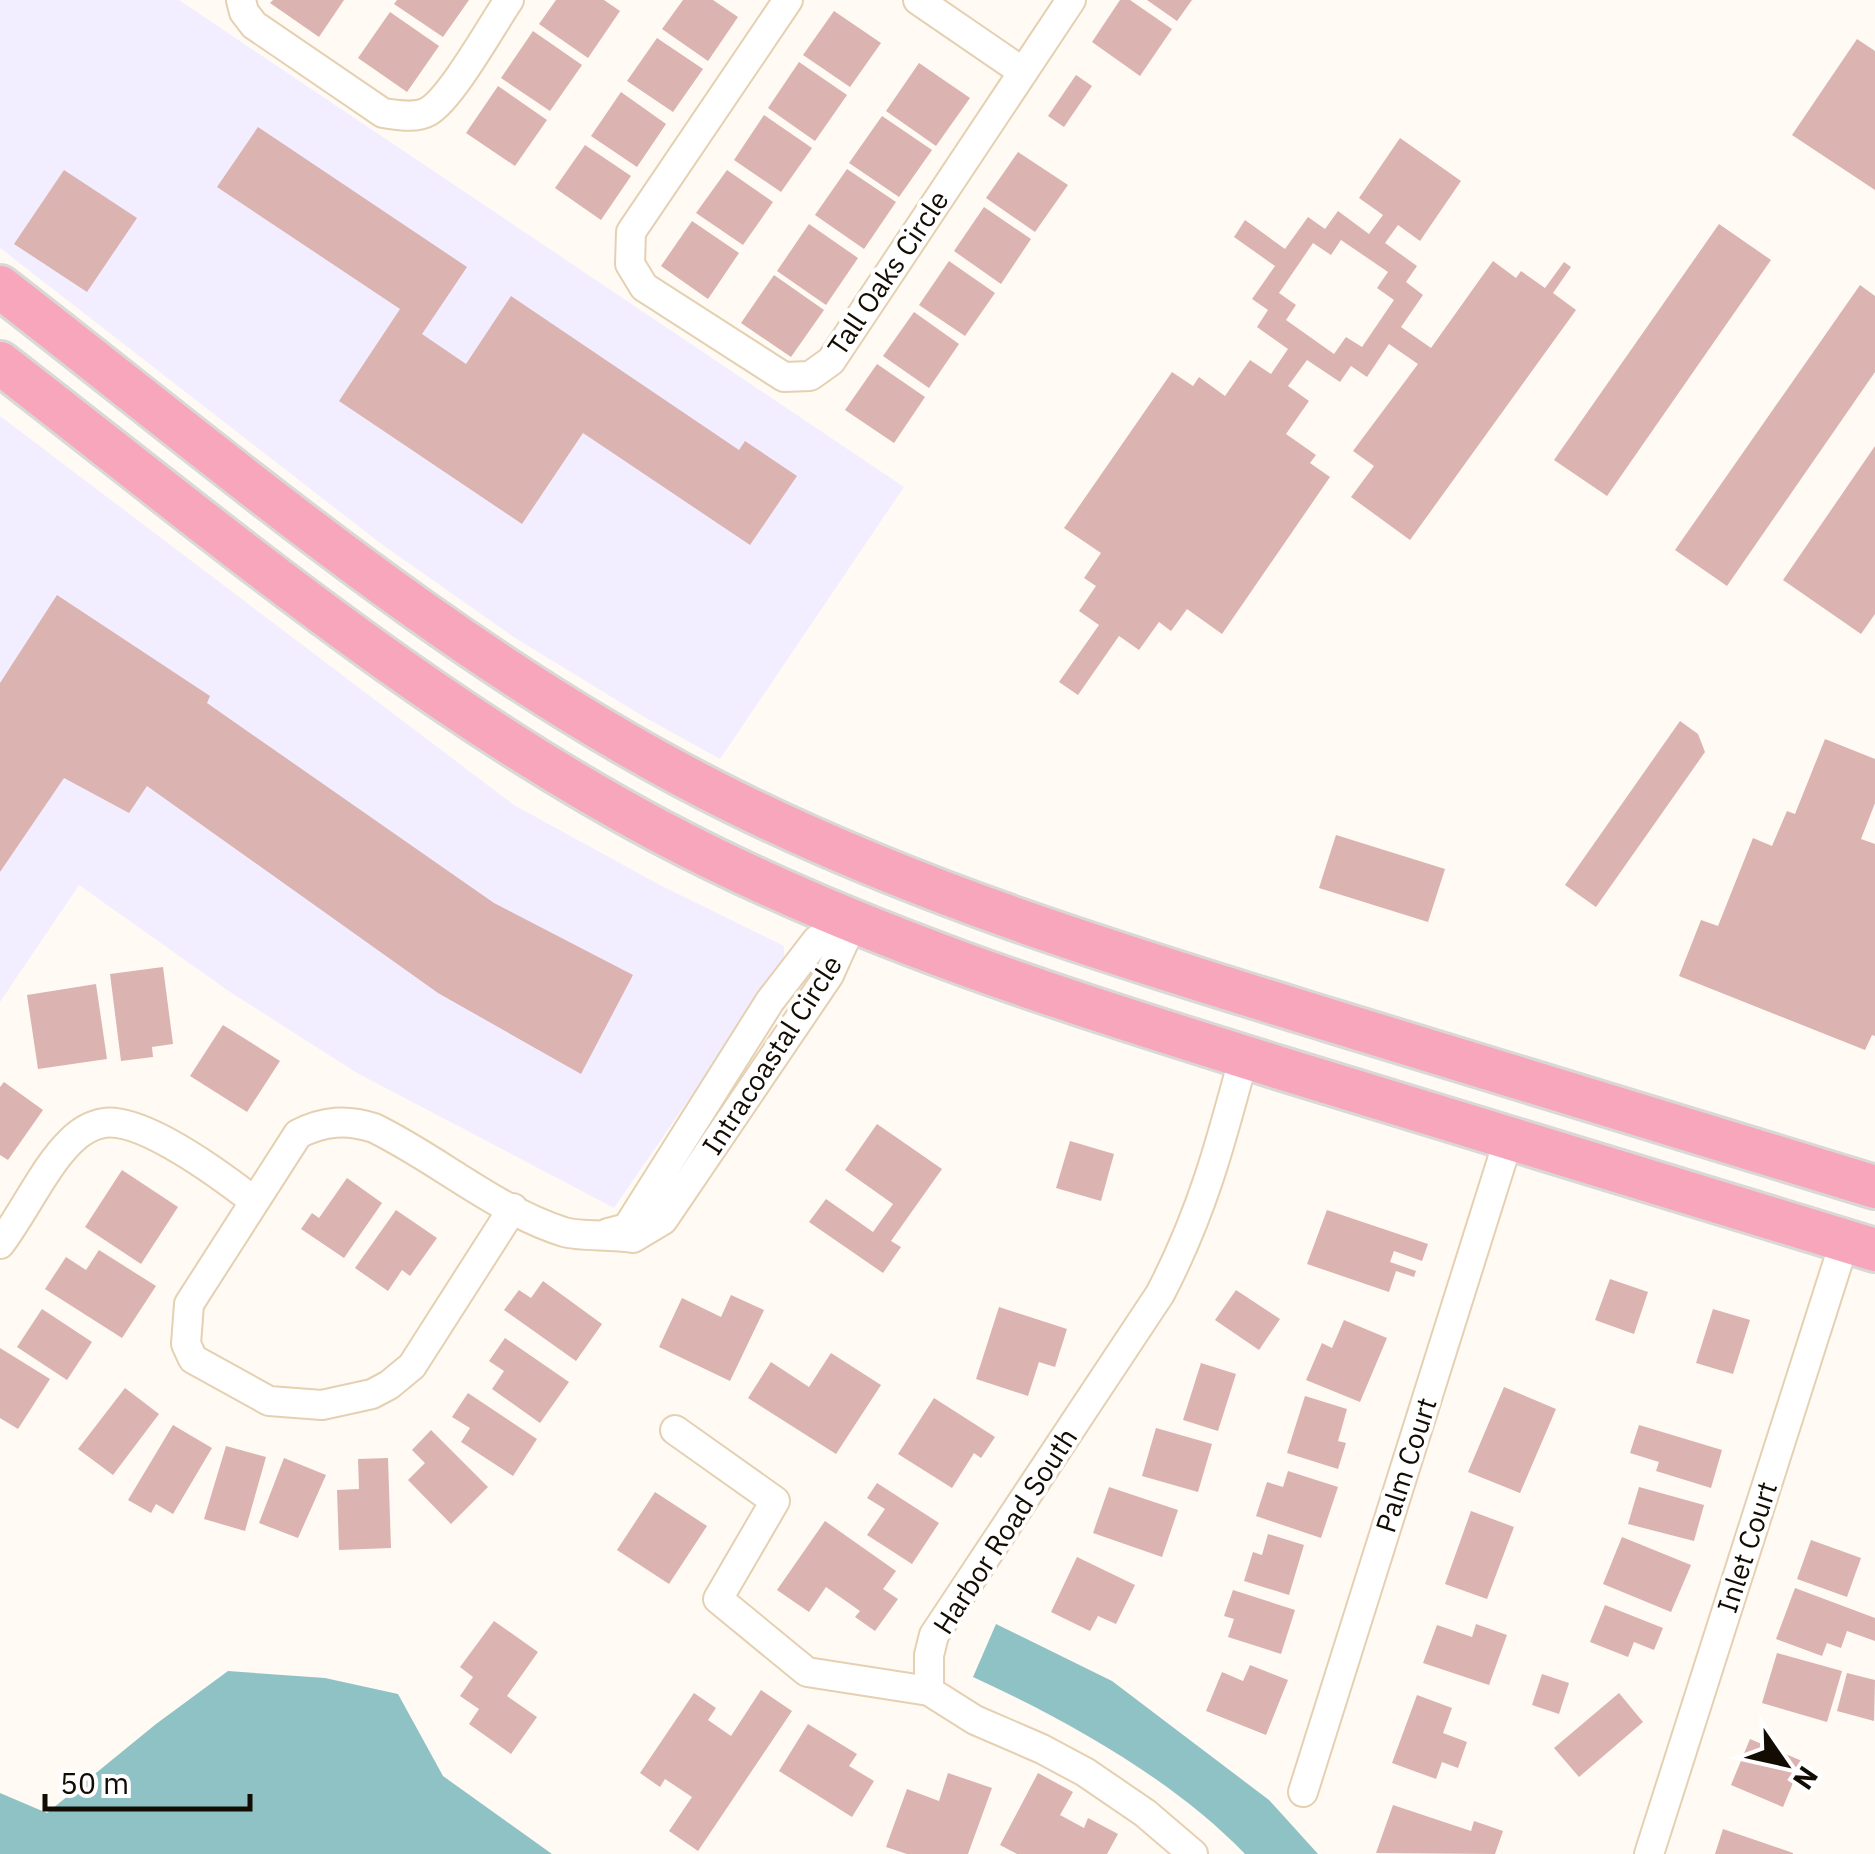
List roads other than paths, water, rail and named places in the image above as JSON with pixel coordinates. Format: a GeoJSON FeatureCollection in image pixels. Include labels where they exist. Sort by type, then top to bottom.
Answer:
{"type":"FeatureCollection","features":[{"type":"Feature","properties":{"kind":"main road"},"geometry":{"type":"LineString","coordinates":[[0,286],[454,637],[651,758],[734,802],[944,895],[1054,935],[1875,1187]]}},
{"type":"Feature","properties":{"kind":"main road"},"geometry":{"type":"LineString","coordinates":[[0,363],[343,627],[484,728],[627,813],[733,868],[850,922],[1033,989],[1860,1245]]}},
{"type":"Feature","properties":{"kind":"main road"},"geometry":{"type":"LineString","coordinates":[[343,627],[412,646],[454,637]]}},
{"type":"Feature","properties":{"kind":"main road"},"geometry":{"type":"LineString","coordinates":[[733,868],[799,856],[818,841]]}},
{"type":"Feature","properties":{"kind":"main road"},"geometry":{"type":"LineString","coordinates":[[850,922],[877,898],[944,895]]}},
{"type":"Feature","properties":{"kind":"main road"},"geometry":{"type":"LineString","coordinates":[[1418,1110],[1474,1099],[1522,1080]]}},
{"type":"Feature","properties":{"kind":"main road"},"geometry":{"type":"LineString","coordinates":[[1509,1138],[1529,1126],[1557,1118],[1624,1110]]}},
{"type":"Feature","properties":{"kind":"street"},"geometry":{"type":"LineString","coordinates":[[241,0],[244,12],[254,24],[382,112],[404,117],[428,112],[444,96],[508,0]]}},
{"type":"Feature","properties":{"kind":"street","name":"Tall Oaks Circle"},"geometry":{"type":"LineString","coordinates":[[788,0],[631,232],[630,264],[644,287],[784,377],[810,376],[830,361],[1072,0]]}},
{"type":"Feature","properties":{"kind":"street"},"geometry":{"type":"LineString","coordinates":[[918,0],[1023,72]]}},
{"type":"Feature","properties":{"kind":"street","name":"Intracoastal Circle"},"geometry":{"type":"LineString","coordinates":[[513,1208],[412,1366],[372,1394],[322,1406],[269,1400],[205,1368],[193,1359],[186,1344],[190,1304],[298,1134],[316,1125],[355,1122],[395,1138],[513,1208],[566,1233],[633,1238],[663,1220],[829,975],[850,922]]}},
{"type":"Feature","properties":{"kind":"street","name":"Harbor Road South"},"geometry":{"type":"LineString","coordinates":[[929,1692],[929,1655],[934,1636],[1160,1294],[1189,1239],[1217,1161],[1244,1056]]}},
{"type":"Feature","properties":{"kind":"street"},"geometry":{"type":"LineString","coordinates":[[0,1244],[68,1144],[84,1129],[106,1122],[132,1125],[211,1168],[254,1201]]}},
{"type":"Feature","properties":{"kind":"street","name":"Palm Court"},"geometry":{"type":"LineString","coordinates":[[1303,1792],[1509,1138]]}},
{"type":"Feature","properties":{"kind":"street","name":"Inlet Court"},"geometry":{"type":"LineString","coordinates":[[1649,1854],[1860,1245]]}},
{"type":"Feature","properties":{"kind":"street"},"geometry":{"type":"LineString","coordinates":[[675,1430],[775,1501],[718,1599],[808,1672],[929,1692],[964,1714],[1084,1772],[1145,1812],[1193,1854]]}},
{"type":"Feature","properties":{"kind":"water"},"geometry":{"type":"Polygon","coordinates":[[[996,1624],[1112,1681],[1269,1800],[1318,1854],[1245,1854],[1186,1801],[1118,1754],[973,1677],[996,1624]]]}},
{"type":"Feature","properties":{"kind":"water"},"geometry":{"type":"Polygon","coordinates":[[[228,1671],[325,1678],[398,1694],[443,1776],[552,1854],[0,1854],[0,1793],[47,1813],[228,1671]]]}}]}
